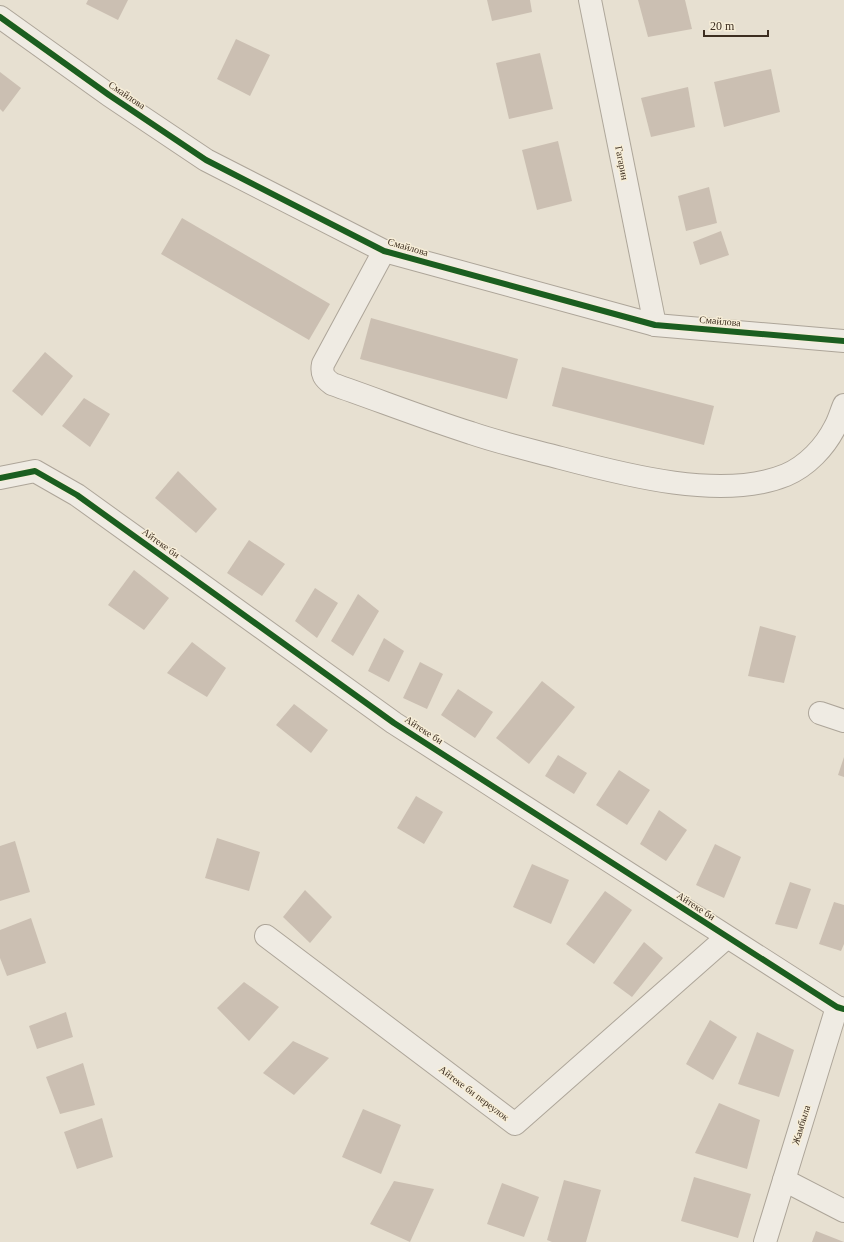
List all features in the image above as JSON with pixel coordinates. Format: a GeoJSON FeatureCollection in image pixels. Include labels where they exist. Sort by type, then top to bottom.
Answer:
{"type":"FeatureCollection","features":[{"type":"Feature","properties":{"kind":"street","name":"Гагарин"},"geometry":{"type":"LineString","coordinates":[[590,0],[655,325]]}},
{"type":"Feature","properties":{"kind":"street","name":"Смайлова"},"geometry":{"type":"LineString","coordinates":[[0,17],[109,95],[206,160],[384,251],[655,325],[844,341]]}},
{"type":"Feature","properties":{"kind":"street"},"geometry":{"type":"LineString","coordinates":[[384,251],[323,364],[322,371],[324,378],[332,384],[472,434],[624,474],[700,486],[738,485],[766,482],[787,474],[806,463],[824,445],[836,427],[844,405]]}},
{"type":"Feature","properties":{"kind":"street","name":"Айтеке би"},"geometry":{"type":"LineString","coordinates":[[0,478],[34,471],[78,495],[394,723],[726,938],[840,1008]]}},
{"type":"Feature","properties":{"kind":"street"},"geometry":{"type":"LineString","coordinates":[[820,713],[844,721]]}},
{"type":"Feature","properties":{"kind":"street","name":"Айтеке би переулок"},"geometry":{"type":"LineString","coordinates":[[266,936],[515,1124],[726,938]]}},
{"type":"Feature","properties":{"kind":"street","name":"Жамбыла"},"geometry":{"type":"LineString","coordinates":[[765,1242],[840,1008]]}},
{"type":"Feature","properties":{"kind":"street"},"geometry":{"type":"LineString","coordinates":[[784,1180],[844,1211]]}},
{"type":"Feature","properties":{"kind":"building"},"geometry":{"type":"Polygon","coordinates":[[[88,0],[128,0],[118,20],[86,4],[88,0]]]}},
{"type":"Feature","properties":{"kind":"building"},"geometry":{"type":"Polygon","coordinates":[[[487,0],[530,0],[532,12],[492,21],[487,0]]]}},
{"type":"Feature","properties":{"kind":"building"},"geometry":{"type":"Polygon","coordinates":[[[638,0],[685,0],[692,29],[648,37],[638,0]]]}},
{"type":"Feature","properties":{"kind":"building"},"geometry":{"type":"Polygon","coordinates":[[[236,39],[270,55],[250,96],[217,79],[236,39]]]}},
{"type":"Feature","properties":{"kind":"building"},"geometry":{"type":"Polygon","coordinates":[[[540,53],[553,109],[509,119],[496,63],[540,53]]]}},
{"type":"Feature","properties":{"kind":"building"},"geometry":{"type":"Polygon","coordinates":[[[771,69],[780,112],[724,127],[714,82],[771,69]]]}},
{"type":"Feature","properties":{"kind":"building"},"geometry":{"type":"Polygon","coordinates":[[[0,72],[21,88],[3,112],[0,109],[0,72]]]}},
{"type":"Feature","properties":{"kind":"building"},"geometry":{"type":"Polygon","coordinates":[[[688,87],[695,127],[651,137],[641,98],[688,87]]]}},
{"type":"Feature","properties":{"kind":"building"},"geometry":{"type":"Polygon","coordinates":[[[558,141],[572,201],[537,210],[522,150],[558,141]]]}},
{"type":"Feature","properties":{"kind":"building"},"geometry":{"type":"Polygon","coordinates":[[[709,187],[717,223],[686,231],[678,196],[709,187]]]}},
{"type":"Feature","properties":{"kind":"building"},"geometry":{"type":"Polygon","coordinates":[[[182,218],[330,304],[309,340],[161,254],[182,218]]]}},
{"type":"Feature","properties":{"kind":"building"},"geometry":{"type":"Polygon","coordinates":[[[721,231],[729,255],[700,265],[693,242],[721,231]]]}},
{"type":"Feature","properties":{"kind":"building"},"geometry":{"type":"Polygon","coordinates":[[[371,318],[518,359],[507,399],[360,359],[371,318]]]}},
{"type":"Feature","properties":{"kind":"building"},"geometry":{"type":"Polygon","coordinates":[[[45,352],[73,376],[42,416],[12,391],[45,352]]]}},
{"type":"Feature","properties":{"kind":"building"},"geometry":{"type":"Polygon","coordinates":[[[562,367],[714,406],[704,445],[552,406],[562,367]]]}},
{"type":"Feature","properties":{"kind":"building"},"geometry":{"type":"Polygon","coordinates":[[[84,398],[110,414],[90,447],[62,426],[84,398]]]}},
{"type":"Feature","properties":{"kind":"building"},"geometry":{"type":"Polygon","coordinates":[[[178,471],[217,509],[196,533],[155,498],[178,471]]]}},
{"type":"Feature","properties":{"kind":"building"},"geometry":{"type":"Polygon","coordinates":[[[249,540],[285,564],[262,596],[227,573],[249,540]]]}},
{"type":"Feature","properties":{"kind":"building"},"geometry":{"type":"Polygon","coordinates":[[[134,570],[169,598],[144,630],[108,605],[134,570]]]}},
{"type":"Feature","properties":{"kind":"building"},"geometry":{"type":"Polygon","coordinates":[[[315,588],[338,603],[317,638],[295,621],[315,588]]]}},
{"type":"Feature","properties":{"kind":"building"},"geometry":{"type":"Polygon","coordinates":[[[358,594],[379,611],[353,656],[331,641],[358,594]]]}},
{"type":"Feature","properties":{"kind":"building"},"geometry":{"type":"Polygon","coordinates":[[[760,626],[796,636],[784,683],[748,676],[760,626]]]}},
{"type":"Feature","properties":{"kind":"building"},"geometry":{"type":"Polygon","coordinates":[[[384,638],[404,651],[389,682],[368,671],[384,638]]]}},
{"type":"Feature","properties":{"kind":"building"},"geometry":{"type":"Polygon","coordinates":[[[192,642],[226,668],[207,697],[167,673],[192,642]]]}},
{"type":"Feature","properties":{"kind":"building"},"geometry":{"type":"Polygon","coordinates":[[[420,662],[443,674],[427,709],[403,698],[420,662]]]}},
{"type":"Feature","properties":{"kind":"building"},"geometry":{"type":"Polygon","coordinates":[[[542,681],[575,707],[529,764],[496,738],[542,681]]]}},
{"type":"Feature","properties":{"kind":"building"},"geometry":{"type":"Polygon","coordinates":[[[458,689],[493,712],[475,738],[441,715],[458,689]]]}},
{"type":"Feature","properties":{"kind":"building"},"geometry":{"type":"Polygon","coordinates":[[[294,704],[328,730],[311,753],[276,725],[294,704]]]}},
{"type":"Feature","properties":{"kind":"building"},"geometry":{"type":"Polygon","coordinates":[[[558,755],[587,773],[574,794],[545,776],[558,755]]]}},
{"type":"Feature","properties":{"kind":"building"},"geometry":{"type":"Polygon","coordinates":[[[844,757],[844,777],[838,775],[844,757]]]}},
{"type":"Feature","properties":{"kind":"building"},"geometry":{"type":"Polygon","coordinates":[[[619,770],[650,790],[627,825],[596,805],[619,770]]]}},
{"type":"Feature","properties":{"kind":"building"},"geometry":{"type":"Polygon","coordinates":[[[416,796],[443,812],[424,844],[397,828],[416,796]]]}},
{"type":"Feature","properties":{"kind":"building"},"geometry":{"type":"Polygon","coordinates":[[[659,810],[687,830],[666,861],[640,844],[659,810]]]}},
{"type":"Feature","properties":{"kind":"building"},"geometry":{"type":"Polygon","coordinates":[[[217,838],[260,852],[249,891],[205,878],[217,838]]]}},
{"type":"Feature","properties":{"kind":"building"},"geometry":{"type":"Polygon","coordinates":[[[15,841],[30,892],[0,901],[0,846],[15,841]]]}},
{"type":"Feature","properties":{"kind":"building"},"geometry":{"type":"Polygon","coordinates":[[[715,844],[741,857],[724,898],[696,885],[715,844]]]}},
{"type":"Feature","properties":{"kind":"building"},"geometry":{"type":"Polygon","coordinates":[[[532,864],[569,880],[551,924],[513,907],[532,864]]]}},
{"type":"Feature","properties":{"kind":"building"},"geometry":{"type":"Polygon","coordinates":[[[790,882],[811,889],[797,929],[775,924],[790,882]]]}},
{"type":"Feature","properties":{"kind":"building"},"geometry":{"type":"Polygon","coordinates":[[[305,890],[332,917],[310,943],[283,917],[305,890]]]}},
{"type":"Feature","properties":{"kind":"building"},"geometry":{"type":"Polygon","coordinates":[[[605,891],[632,910],[594,964],[566,944],[605,891]]]}},
{"type":"Feature","properties":{"kind":"building"},"geometry":{"type":"Polygon","coordinates":[[[834,902],[844,905],[844,944],[841,951],[819,944],[834,902]]]}},
{"type":"Feature","properties":{"kind":"building"},"geometry":{"type":"Polygon","coordinates":[[[31,918],[46,963],[7,976],[0,958],[0,930],[31,918]]]}},
{"type":"Feature","properties":{"kind":"building"},"geometry":{"type":"Polygon","coordinates":[[[644,942],[663,958],[632,997],[613,983],[644,942]]]}},
{"type":"Feature","properties":{"kind":"building"},"geometry":{"type":"Polygon","coordinates":[[[244,982],[279,1007],[249,1041],[217,1008],[244,982]]]}},
{"type":"Feature","properties":{"kind":"building"},"geometry":{"type":"Polygon","coordinates":[[[66,1012],[73,1037],[37,1049],[29,1026],[66,1012]]]}},
{"type":"Feature","properties":{"kind":"building"},"geometry":{"type":"Polygon","coordinates":[[[710,1020],[737,1037],[713,1080],[686,1064],[710,1020]]]}},
{"type":"Feature","properties":{"kind":"building"},"geometry":{"type":"Polygon","coordinates":[[[757,1032],[794,1050],[779,1097],[738,1084],[757,1032]]]}},
{"type":"Feature","properties":{"kind":"building"},"geometry":{"type":"Polygon","coordinates":[[[293,1041],[329,1058],[294,1095],[263,1073],[293,1041]]]}},
{"type":"Feature","properties":{"kind":"building"},"geometry":{"type":"Polygon","coordinates":[[[83,1063],[95,1105],[60,1114],[46,1077],[83,1063]]]}},
{"type":"Feature","properties":{"kind":"building"},"geometry":{"type":"Polygon","coordinates":[[[719,1103],[760,1120],[747,1169],[695,1153],[719,1103]]]}},
{"type":"Feature","properties":{"kind":"building"},"geometry":{"type":"Polygon","coordinates":[[[363,1109],[401,1125],[381,1174],[342,1157],[363,1109]]]}},
{"type":"Feature","properties":{"kind":"building"},"geometry":{"type":"Polygon","coordinates":[[[102,1118],[113,1157],[77,1169],[64,1132],[102,1118]]]}},
{"type":"Feature","properties":{"kind":"building"},"geometry":{"type":"Polygon","coordinates":[[[694,1177],[751,1194],[738,1238],[681,1221],[694,1177]]]}},
{"type":"Feature","properties":{"kind":"building"},"geometry":{"type":"Polygon","coordinates":[[[564,1180],[601,1190],[586,1242],[552,1242],[547,1240],[564,1180]]]}},
{"type":"Feature","properties":{"kind":"building"},"geometry":{"type":"Polygon","coordinates":[[[394,1181],[434,1189],[410,1242],[370,1224],[394,1181]]]}},
{"type":"Feature","properties":{"kind":"building"},"geometry":{"type":"Polygon","coordinates":[[[502,1183],[539,1197],[524,1237],[487,1224],[502,1183]]]}},
{"type":"Feature","properties":{"kind":"building"},"geometry":{"type":"Polygon","coordinates":[[[816,1231],[844,1242],[812,1242],[816,1231]]]}},
{"type":"Feature","properties":{"kind":"cycle path"},"geometry":{"type":"LineString","coordinates":[[0,17],[109,95],[206,160],[384,251],[655,325],[844,341]]}},
{"type":"Feature","properties":{"kind":"cycle path"},"geometry":{"type":"LineString","coordinates":[[0,478],[35,471],[77,495],[394,723],[837,1007],[844,1009]]}}]}
